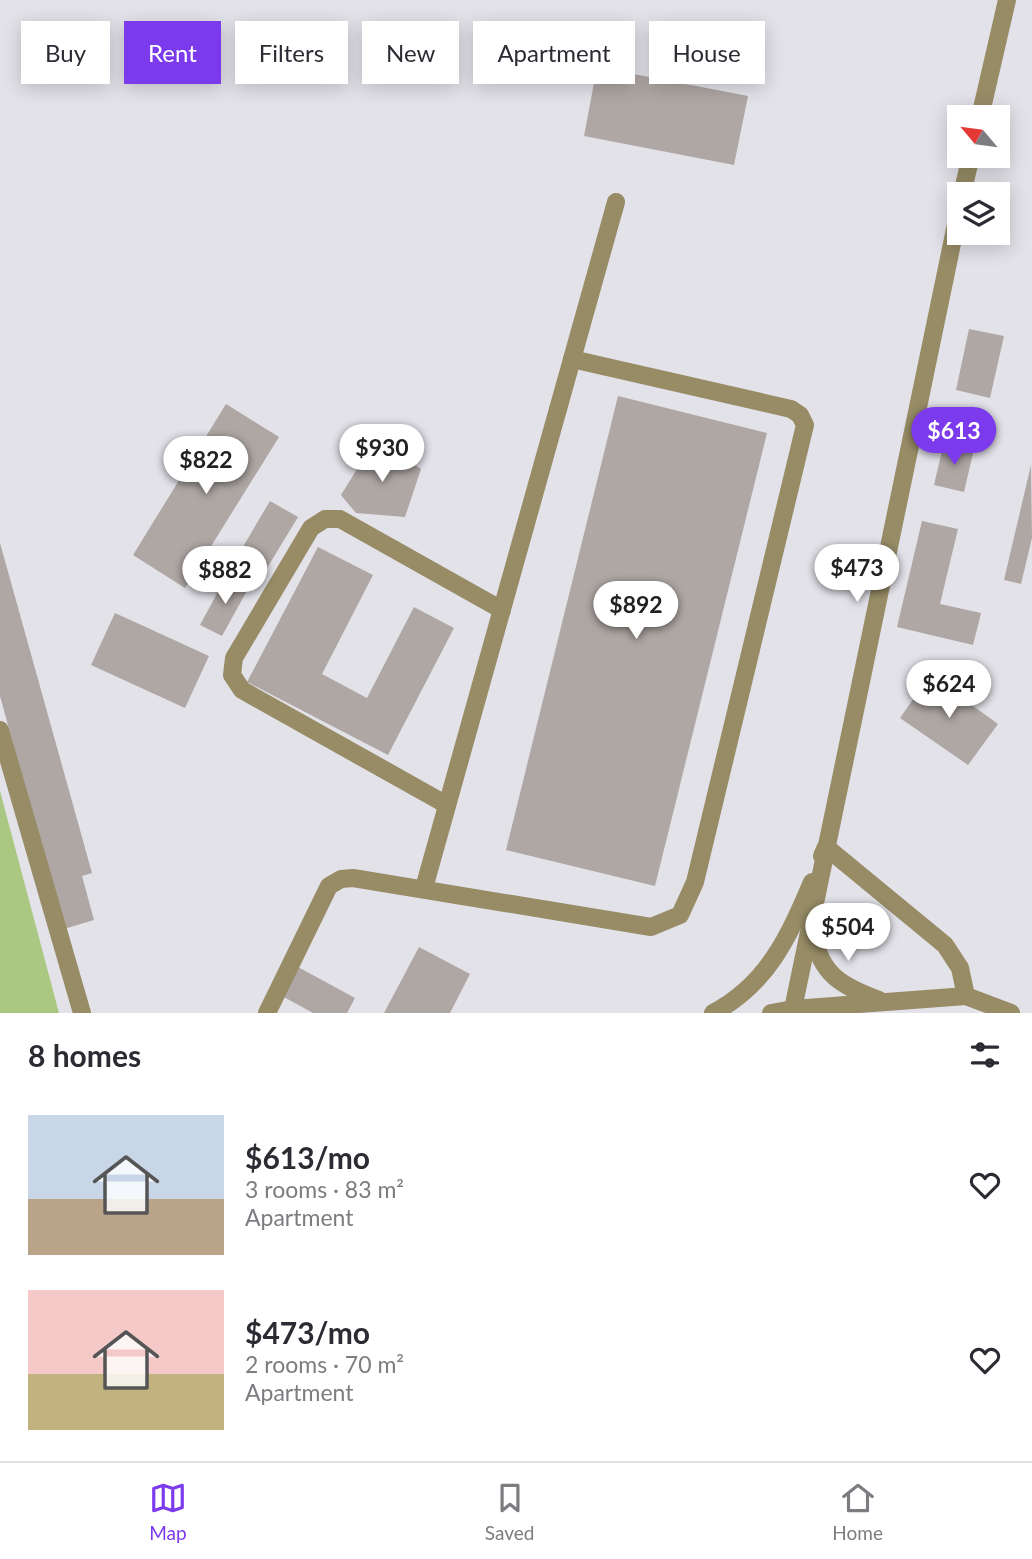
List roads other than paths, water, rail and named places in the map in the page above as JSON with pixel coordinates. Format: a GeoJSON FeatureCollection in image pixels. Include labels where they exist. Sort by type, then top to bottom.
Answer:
{"type":"FeatureCollection","features":[{"type":"Feature","properties":{"kind":"street"},"geometry":{"type":"LineString","coordinates":[[983,105],[1007,0]]}},
{"type":"Feature","properties":{"kind":"street"},"geometry":{"type":"LineString","coordinates":[[424,888],[616,202]]}},
{"type":"Feature","properties":{"kind":"street"},"geometry":{"type":"LineString","coordinates":[[793,1009],[952,245]]}},
{"type":"Feature","properties":{"kind":"street"},"geometry":{"type":"LineString","coordinates":[[267,1013],[329,886],[341,879],[353,878],[424,888],[651,927],[680,915],[695,883],[805,425],[800,415],[791,409],[572,359]]}},
{"type":"Feature","properties":{"kind":"street"},"geometry":{"type":"LineString","coordinates":[[447,805],[242,690],[232,675],[234,659],[310,528],[325,519],[340,519],[502,610]]}},
{"type":"Feature","properties":{"kind":"street"},"geometry":{"type":"LineString","coordinates":[[0,730],[82,1013]]}},
{"type":"Feature","properties":{"kind":"street"},"geometry":{"type":"LineString","coordinates":[[826,847],[945,945],[960,968],[966,996]]}},
{"type":"Feature","properties":{"kind":"street"},"geometry":{"type":"LineString","coordinates":[[713,1013],[728,1005],[771,965],[789,934],[826,847]]}},
{"type":"Feature","properties":{"kind":"street"},"geometry":{"type":"LineString","coordinates":[[811,923],[816,951],[833,977],[856,992],[885,1002]]}},
{"type":"Feature","properties":{"kind":"street"},"geometry":{"type":"LineString","coordinates":[[771,1013],[966,996],[1011,1013]]}}]}
